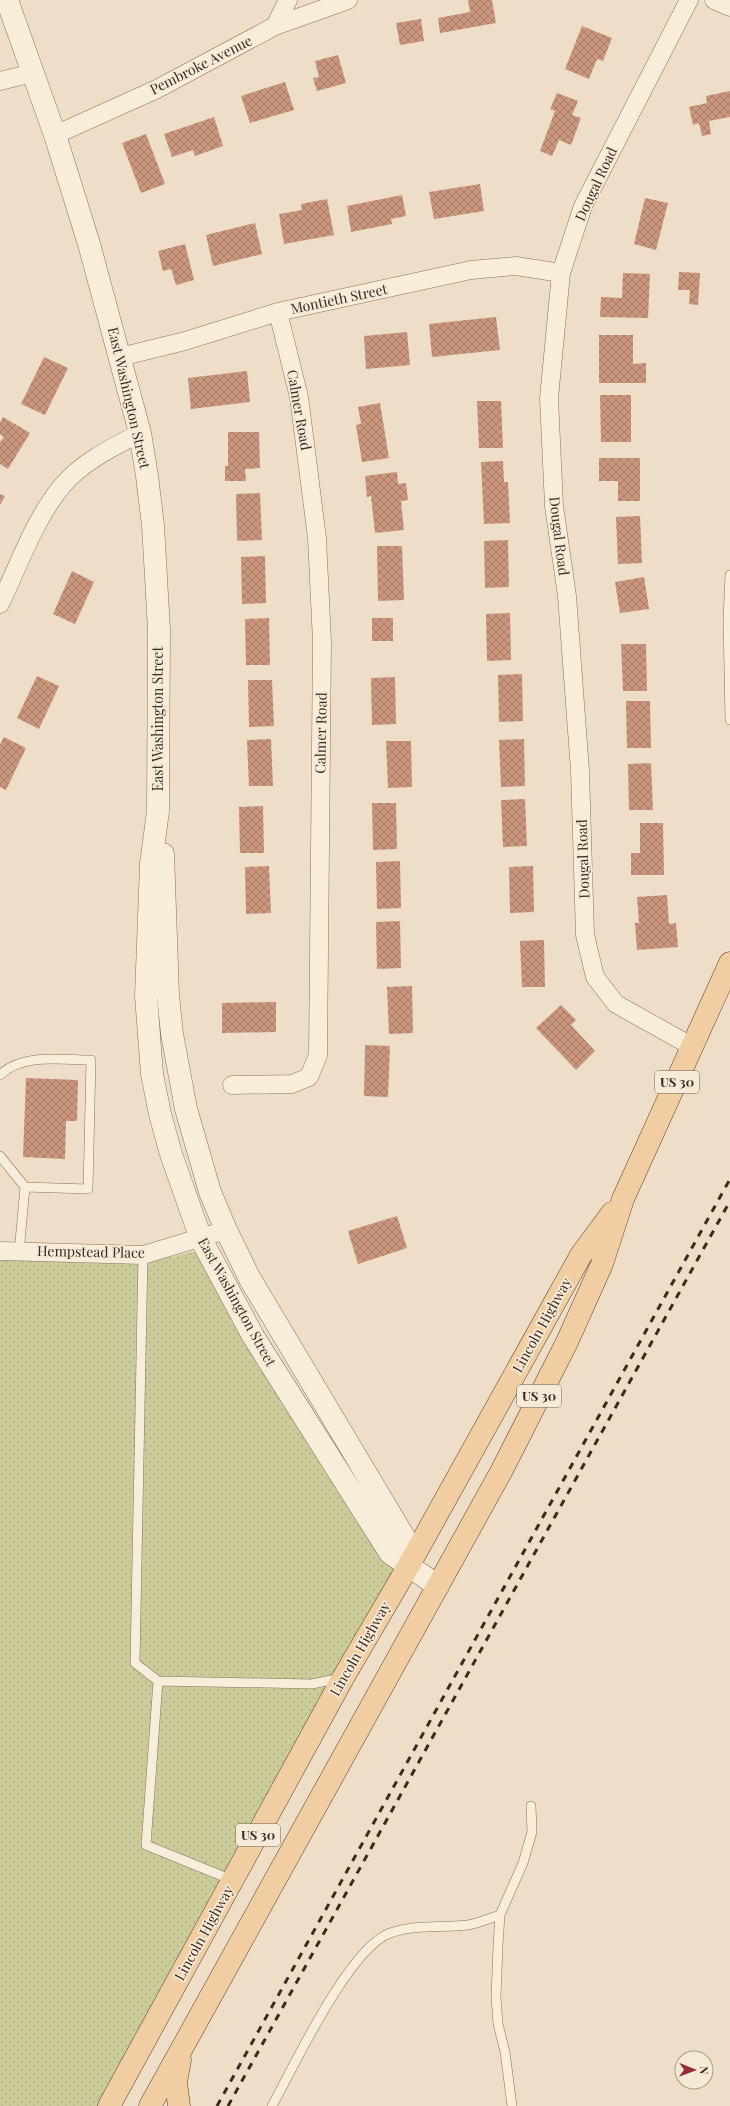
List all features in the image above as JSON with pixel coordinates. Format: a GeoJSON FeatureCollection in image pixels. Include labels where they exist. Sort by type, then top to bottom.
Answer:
{"type":"FeatureCollection","features":[{"type":"Feature","properties":{"kind":"main road","name":"Lincoln Highway"},"geometry":{"type":"LineString","coordinates":[[150,2106],[502,1470],[567,1342],[602,1264],[623,1199],[694,1047],[730,963]]}},
{"type":"Feature","properties":{"kind":"main road","name":"Lincoln Highway"},"geometry":{"type":"LineString","coordinates":[[109,2106],[343,1678],[409,1565],[581,1255],[623,1199]]}},
{"type":"Feature","properties":{"kind":"main road"},"geometry":{"type":"LineString","coordinates":[[179,2106],[176,2082],[182,2047]]}},
{"type":"Feature","properties":{"kind":"street","name":"East Washington Street"},"geometry":{"type":"LineString","coordinates":[[7,0],[55,135],[89,244],[140,433],[148,476],[159,630],[158,811],[165,864],[168,995],[176,1063],[186,1109],[210,1192],[226,1230],[272,1318],[407,1542],[409,1565]]}},
{"type":"Feature","properties":{"kind":"street"},"geometry":{"type":"LineString","coordinates":[[275,26],[288,0]]}},
{"type":"Feature","properties":{"kind":"street","name":"Pembroke Avenue"},"geometry":{"type":"LineString","coordinates":[[55,135],[157,89],[275,26],[348,0]]}},
{"type":"Feature","properties":{"kind":"street","name":"Dougal Road"},"geometry":{"type":"LineString","coordinates":[[690,0],[583,206],[561,272],[549,398],[554,506],[567,596],[580,771],[585,935],[595,977],[616,1004],[694,1047]]}},
{"type":"Feature","properties":{"kind":"street"},"geometry":{"type":"LineString","coordinates":[[714,0],[730,7]]}},
{"type":"Feature","properties":{"kind":"street"},"geometry":{"type":"LineString","coordinates":[[0,81],[33,73]]}},
{"type":"Feature","properties":{"kind":"street","name":"Montieth Street"},"geometry":{"type":"LineString","coordinates":[[120,357],[185,341],[278,312],[471,270],[516,266],[561,272]]}},
{"type":"Feature","properties":{"kind":"street","name":"Calmer Road"},"geometry":{"type":"LineString","coordinates":[[232,1085],[292,1084],[309,1076],[318,1055],[322,642],[317,538],[299,397],[278,312]]}},
{"type":"Feature","properties":{"kind":"street"},"geometry":{"type":"LineString","coordinates":[[0,604],[41,516],[63,485],[97,456],[140,433]]}},
{"type":"Feature","properties":{"kind":"street","name":"East Washington Street"},"geometry":{"type":"LineString","coordinates":[[158,811],[150,864],[146,956],[148,1036],[152,1074],[160,1114],[184,1194],[201,1239],[252,1336],[390,1553],[438,1586]]}},
{"type":"Feature","properties":{"kind":"street","name":"Hempstead Place"},"geometry":{"type":"LineString","coordinates":[[0,1251],[143,1255],[201,1239],[226,1230]]}},
{"type":"Feature","properties":{"kind":"lane"},"geometry":{"type":"LineString","coordinates":[[730,575],[728,643],[730,720]]}},
{"type":"Feature","properties":{"kind":"lane"},"geometry":{"type":"LineString","coordinates":[[0,1075],[6,1069],[19,1063],[35,1060],[91,1060],[88,1189],[25,1187]]}},
{"type":"Feature","properties":{"kind":"lane"},"geometry":{"type":"LineString","coordinates":[[0,1156],[25,1187],[20,1252]]}},
{"type":"Feature","properties":{"kind":"lane"},"geometry":{"type":"LineString","coordinates":[[143,1255],[135,1663],[158,1682],[312,1684],[343,1678]]}},
{"type":"Feature","properties":{"kind":"lane"},"geometry":{"type":"LineString","coordinates":[[158,1682],[146,1845],[233,1880]]}},
{"type":"Feature","properties":{"kind":"lane"},"geometry":{"type":"LineString","coordinates":[[512,2106],[505,2052],[498,2024],[496,1997],[500,1915],[523,1863],[532,1832],[531,1806]]}},
{"type":"Feature","properties":{"kind":"lane"},"geometry":{"type":"LineString","coordinates":[[272,2106],[339,1985],[355,1962],[375,1942],[389,1934],[407,1928],[470,1924],[500,1915]]}},
{"type":"Feature","properties":{"kind":"green space"},"geometry":{"type":"Polygon","coordinates":[[[196,1251],[398,1565],[102,2106],[0,2106],[0,1258],[149,1262],[196,1251]]]}},
{"type":"Feature","properties":{"kind":"building"},"geometry":{"type":"Polygon","coordinates":[[[468,0],[492,0],[496,23],[440,33],[438,18],[470,12],[468,0]]]}},
{"type":"Feature","properties":{"kind":"building"},"geometry":{"type":"Polygon","coordinates":[[[421,19],[424,41],[400,45],[396,23],[421,19]]]}},
{"type":"Feature","properties":{"kind":"building"},"geometry":{"type":"Polygon","coordinates":[[[582,26],[612,38],[603,61],[597,59],[589,79],[565,69],[582,26]]]}},
{"type":"Feature","properties":{"kind":"building"},"geometry":{"type":"Polygon","coordinates":[[[338,55],[346,83],[317,91],[313,78],[319,77],[315,61],[338,55]]]}},
{"type":"Feature","properties":{"kind":"building"},"geometry":{"type":"Polygon","coordinates":[[[285,82],[294,110],[250,123],[241,96],[285,82]]]}},
{"type":"Feature","properties":{"kind":"building"},"geometry":{"type":"Polygon","coordinates":[[[730,91],[730,117],[709,121],[711,134],[702,136],[699,123],[693,125],[689,107],[707,103],[706,96],[730,91]]]}},
{"type":"Feature","properties":{"kind":"building"},"geometry":{"type":"Polygon","coordinates":[[[557,93],[578,101],[572,115],[581,118],[571,145],[559,140],[552,156],[540,151],[555,111],[550,109],[557,93]]]}},
{"type":"Feature","properties":{"kind":"building"},"geometry":{"type":"Polygon","coordinates":[[[214,117],[223,146],[195,156],[193,150],[172,157],[164,134],[214,117]]]}},
{"type":"Feature","properties":{"kind":"building"},"geometry":{"type":"Polygon","coordinates":[[[146,134],[165,184],[141,193],[122,143],[146,134]]]}},
{"type":"Feature","properties":{"kind":"building"},"geometry":{"type":"Polygon","coordinates":[[[480,184],[484,211],[434,219],[429,192],[480,184]]]}},
{"type":"Feature","properties":{"kind":"building"},"geometry":{"type":"Polygon","coordinates":[[[402,195],[406,216],[391,219],[392,224],[351,232],[347,206],[402,195]]]}},
{"type":"Feature","properties":{"kind":"building"},"geometry":{"type":"Polygon","coordinates":[[[645,198],[668,203],[656,250],[634,244],[645,198]]]}},
{"type":"Feature","properties":{"kind":"building"},"geometry":{"type":"Polygon","coordinates":[[[327,199],[334,235],[284,244],[279,214],[302,210],[301,204],[327,199]]]}},
{"type":"Feature","properties":{"kind":"building"},"geometry":{"type":"Polygon","coordinates":[[[255,223],[262,254],[213,266],[206,235],[255,223]]]}},
{"type":"Feature","properties":{"kind":"building"},"geometry":{"type":"Polygon","coordinates":[[[185,244],[194,280],[176,285],[171,269],[163,271],[158,251],[185,244]]]}},
{"type":"Feature","properties":{"kind":"building"},"geometry":{"type":"Polygon","coordinates":[[[679,272],[700,273],[698,305],[689,304],[690,290],[678,290],[679,272]]]}},
{"type":"Feature","properties":{"kind":"building"},"geometry":{"type":"Polygon","coordinates":[[[623,273],[650,274],[648,318],[600,317],[601,297],[622,298],[623,273]]]}},
{"type":"Feature","properties":{"kind":"building"},"geometry":{"type":"Polygon","coordinates":[[[496,317],[500,350],[432,357],[429,324],[496,317]]]}},
{"type":"Feature","properties":{"kind":"building"},"geometry":{"type":"Polygon","coordinates":[[[407,332],[410,365],[366,369],[364,336],[407,332]]]}},
{"type":"Feature","properties":{"kind":"building"},"geometry":{"type":"Polygon","coordinates":[[[599,335],[633,335],[633,364],[646,363],[646,383],[599,383],[599,335]]]}},
{"type":"Feature","properties":{"kind":"building"},"geometry":{"type":"Polygon","coordinates":[[[44,357],[68,368],[45,415],[21,404],[44,357]]]}},
{"type":"Feature","properties":{"kind":"building"},"geometry":{"type":"Polygon","coordinates":[[[247,371],[250,402],[191,409],[188,378],[247,371]]]}},
{"type":"Feature","properties":{"kind":"building"},"geometry":{"type":"Polygon","coordinates":[[[600,395],[631,395],[631,442],[601,442],[600,395]]]}},
{"type":"Feature","properties":{"kind":"building"},"geometry":{"type":"Polygon","coordinates":[[[477,401],[501,401],[503,448],[479,448],[477,401]]]}},
{"type":"Feature","properties":{"kind":"building"},"geometry":{"type":"Polygon","coordinates":[[[380,403],[389,458],[362,462],[356,425],[361,424],[358,407],[380,403]]]}},
{"type":"Feature","properties":{"kind":"building"},"geometry":{"type":"Polygon","coordinates":[[[3,417],[30,433],[8,469],[0,464],[0,442],[4,437],[0,434],[0,423],[3,417]]]}},
{"type":"Feature","properties":{"kind":"building"},"geometry":{"type":"Polygon","coordinates":[[[228,432],[259,432],[260,468],[245,469],[246,481],[225,481],[225,466],[228,466],[228,432]]]}},
{"type":"Feature","properties":{"kind":"building"},"geometry":{"type":"Polygon","coordinates":[[[599,458],[640,458],[640,501],[618,501],[618,481],[599,481],[599,458]]]}},
{"type":"Feature","properties":{"kind":"building"},"geometry":{"type":"Polygon","coordinates":[[[503,461],[504,482],[508,482],[510,523],[484,524],[481,462],[503,461]]]}},
{"type":"Feature","properties":{"kind":"building"},"geometry":{"type":"Polygon","coordinates":[[[397,472],[398,484],[406,483],[408,500],[401,501],[404,530],[375,533],[371,496],[367,497],[365,476],[397,472]]]}},
{"type":"Feature","properties":{"kind":"building"},"geometry":{"type":"Polygon","coordinates":[[[260,493],[262,540],[237,541],[236,494],[260,493]]]}},
{"type":"Feature","properties":{"kind":"building"},"geometry":{"type":"Polygon","coordinates":[[[0,494],[5,496],[0,505],[0,494]]]}},
{"type":"Feature","properties":{"kind":"building"},"geometry":{"type":"Polygon","coordinates":[[[640,516],[642,563],[618,564],[616,517],[640,516]]]}},
{"type":"Feature","properties":{"kind":"building"},"geometry":{"type":"Polygon","coordinates":[[[508,540],[509,587],[485,588],[484,541],[508,540]]]}},
{"type":"Feature","properties":{"kind":"building"},"geometry":{"type":"Polygon","coordinates":[[[377,546],[402,546],[404,600],[378,601],[377,546]]]}},
{"type":"Feature","properties":{"kind":"building"},"geometry":{"type":"Polygon","coordinates":[[[265,556],[266,603],[242,604],[241,557],[265,556]]]}},
{"type":"Feature","properties":{"kind":"building"},"geometry":{"type":"Polygon","coordinates":[[[72,571],[94,582],[75,624],[53,614],[72,571]]]}},
{"type":"Feature","properties":{"kind":"building"},"geometry":{"type":"Polygon","coordinates":[[[644,577],[649,609],[620,613],[615,582],[644,577]]]}},
{"type":"Feature","properties":{"kind":"building"},"geometry":{"type":"Polygon","coordinates":[[[510,613],[511,660],[487,661],[486,614],[510,613]]]}},
{"type":"Feature","properties":{"kind":"building"},"geometry":{"type":"Polygon","coordinates":[[[269,618],[270,665],[246,665],[245,619],[269,618]]]}},
{"type":"Feature","properties":{"kind":"building"},"geometry":{"type":"Polygon","coordinates":[[[372,618],[393,618],[393,641],[372,641],[372,618]]]}},
{"type":"Feature","properties":{"kind":"building"},"geometry":{"type":"Polygon","coordinates":[[[621,644],[646,644],[647,691],[623,691],[621,644]]]}},
{"type":"Feature","properties":{"kind":"building"},"geometry":{"type":"Polygon","coordinates":[[[522,674],[523,721],[499,722],[498,675],[522,674]]]}},
{"type":"Feature","properties":{"kind":"building"},"geometry":{"type":"Polygon","coordinates":[[[37,676],[59,686],[39,729],[17,718],[37,676]]]}},
{"type":"Feature","properties":{"kind":"building"},"geometry":{"type":"Polygon","coordinates":[[[395,677],[396,724],[372,725],[371,678],[395,677]]]}},
{"type":"Feature","properties":{"kind":"building"},"geometry":{"type":"Polygon","coordinates":[[[248,680],[272,680],[274,726],[249,727],[248,680]]]}},
{"type":"Feature","properties":{"kind":"building"},"geometry":{"type":"Polygon","coordinates":[[[626,701],[650,701],[651,748],[627,748],[626,701]]]}},
{"type":"Feature","properties":{"kind":"building"},"geometry":{"type":"Polygon","coordinates":[[[4,737],[26,748],[6,790],[0,787],[0,745],[4,737]]]}},
{"type":"Feature","properties":{"kind":"building"},"geometry":{"type":"Polygon","coordinates":[[[271,739],[273,786],[249,786],[247,740],[271,739]]]}},
{"type":"Feature","properties":{"kind":"building"},"geometry":{"type":"Polygon","coordinates":[[[524,739],[525,786],[501,787],[499,740],[524,739]]]}},
{"type":"Feature","properties":{"kind":"building"},"geometry":{"type":"Polygon","coordinates":[[[386,741],[411,741],[412,787],[388,788],[386,741]]]}},
{"type":"Feature","properties":{"kind":"building"},"geometry":{"type":"Polygon","coordinates":[[[651,763],[653,810],[629,810],[628,764],[651,763]]]}},
{"type":"Feature","properties":{"kind":"building"},"geometry":{"type":"Polygon","coordinates":[[[525,799],[527,846],[503,847],[501,800],[525,799]]]}},
{"type":"Feature","properties":{"kind":"building"},"geometry":{"type":"Polygon","coordinates":[[[372,803],[396,803],[397,849],[373,850],[372,803]]]}},
{"type":"Feature","properties":{"kind":"building"},"geometry":{"type":"Polygon","coordinates":[[[263,806],[264,853],[240,853],[239,807],[263,806]]]}},
{"type":"Feature","properties":{"kind":"building"},"geometry":{"type":"Polygon","coordinates":[[[640,823],[663,823],[664,875],[631,875],[631,853],[640,853],[640,823]]]}},
{"type":"Feature","properties":{"kind":"building"},"geometry":{"type":"Polygon","coordinates":[[[400,861],[401,908],[377,909],[376,862],[400,861]]]}},
{"type":"Feature","properties":{"kind":"building"},"geometry":{"type":"Polygon","coordinates":[[[269,866],[271,913],[246,914],[245,867],[269,866]]]}},
{"type":"Feature","properties":{"kind":"building"},"geometry":{"type":"Polygon","coordinates":[[[533,866],[534,912],[510,913],[509,867],[533,866]]]}},
{"type":"Feature","properties":{"kind":"building"},"geometry":{"type":"Polygon","coordinates":[[[667,895],[669,924],[676,923],[678,947],[637,950],[635,923],[639,923],[637,897],[667,895]]]}},
{"type":"Feature","properties":{"kind":"building"},"geometry":{"type":"Polygon","coordinates":[[[400,921],[401,968],[377,969],[376,922],[400,921]]]}},
{"type":"Feature","properties":{"kind":"building"},"geometry":{"type":"Polygon","coordinates":[[[544,940],[545,987],[522,987],[520,941],[544,940]]]}},
{"type":"Feature","properties":{"kind":"building"},"geometry":{"type":"Polygon","coordinates":[[[412,986],[413,1033],[389,1034],[387,987],[412,986]]]}},
{"type":"Feature","properties":{"kind":"building"},"geometry":{"type":"Polygon","coordinates":[[[276,1002],[276,1032],[222,1033],[222,1003],[276,1002]]]}},
{"type":"Feature","properties":{"kind":"building"},"geometry":{"type":"Polygon","coordinates":[[[561,1005],[576,1020],[571,1025],[595,1051],[576,1070],[536,1028],[561,1005]]]}},
{"type":"Feature","properties":{"kind":"building"},"geometry":{"type":"Polygon","coordinates":[[[365,1045],[390,1046],[388,1097],[364,1096],[365,1045]]]}},
{"type":"Feature","properties":{"kind":"building"},"geometry":{"type":"Polygon","coordinates":[[[26,1078],[78,1080],[77,1121],[66,1121],[65,1159],[23,1157],[26,1078]]]}},
{"type":"Feature","properties":{"kind":"building"},"geometry":{"type":"Polygon","coordinates":[[[397,1216],[407,1248],[358,1264],[348,1231],[397,1216]]]}},
{"type":"Feature","properties":{"kind":"railway"},"geometry":{"type":"LineString","coordinates":[[217,2106],[730,1179]]}},
{"type":"Feature","properties":{"kind":"railway"},"geometry":{"type":"LineString","coordinates":[[228,2106],[730,1201]]}}]}
